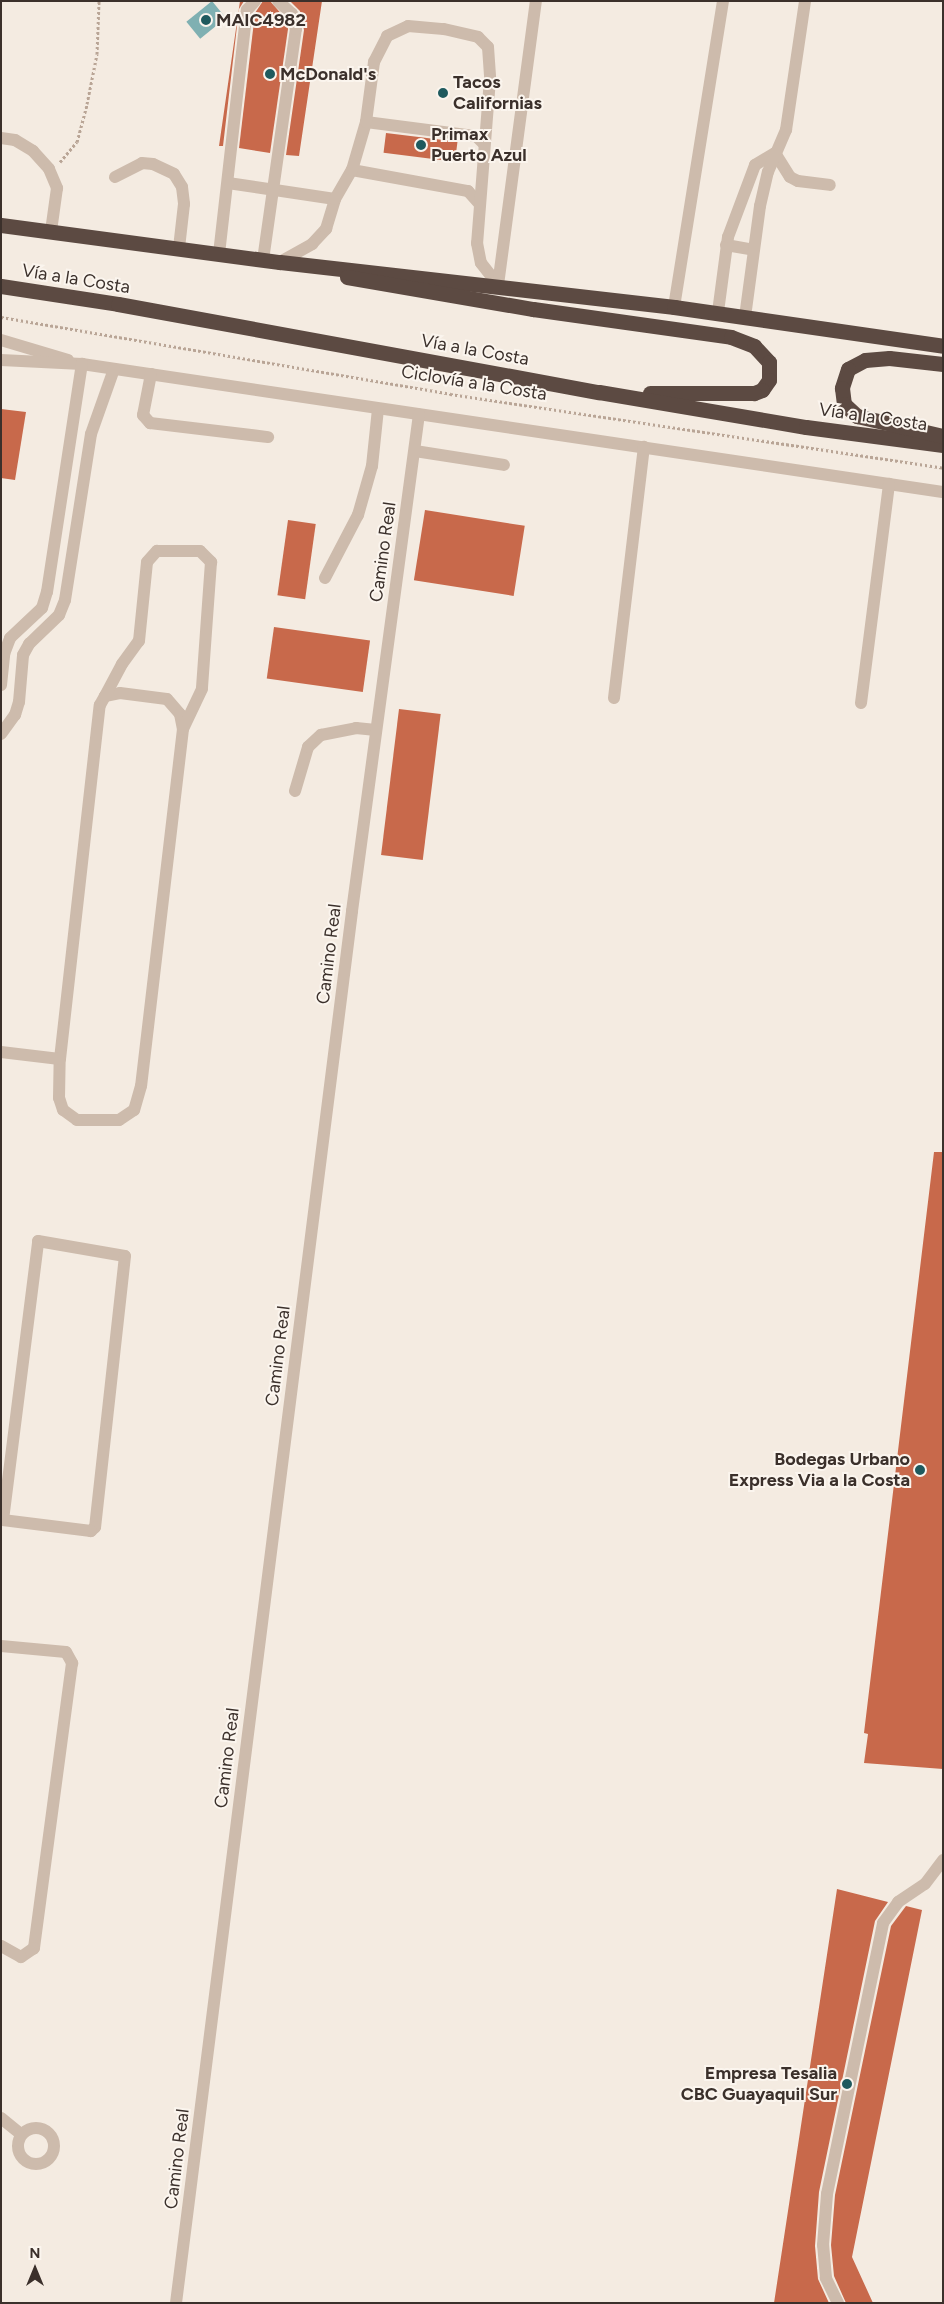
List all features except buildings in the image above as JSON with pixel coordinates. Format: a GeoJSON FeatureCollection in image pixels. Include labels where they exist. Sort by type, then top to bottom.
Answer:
{"type":"FeatureCollection","features":[{"type":"Feature","properties":{"kind":"highway"},"geometry":{"type":"LineString","coordinates":[[1,225],[262,260],[498,285],[718,312],[943,346]]}},
{"type":"Feature","properties":{"kind":"highway"},"geometry":{"type":"LineString","coordinates":[[280,262],[380,284],[731,337],[763,352],[771,371],[762,390],[749,394],[599,392]]}},
{"type":"Feature","properties":{"kind":"highway","name":"Vía a la Costa"},"geometry":{"type":"LineString","coordinates":[[1,286],[118,304],[599,392],[806,427],[943,445]]}},
{"type":"Feature","properties":{"kind":"highway"},"geometry":{"type":"LineString","coordinates":[[943,364],[889,358],[865,360],[848,369],[842,388],[844,404],[857,416],[943,436]]}},
{"type":"Feature","properties":{"kind":"street"},"geometry":{"type":"LineString","coordinates":[[219,254],[247,10],[254,1]]}},
{"type":"Feature","properties":{"kind":"street"},"geometry":{"type":"LineString","coordinates":[[262,260],[296,30],[292,14],[278,1]]}},
{"type":"Feature","properties":{"kind":"street"},"geometry":{"type":"LineString","coordinates":[[498,285],[536,1]]}},
{"type":"Feature","properties":{"kind":"street"},"geometry":{"type":"LineString","coordinates":[[674,307],[723,1]]}},
{"type":"Feature","properties":{"kind":"street"},"geometry":{"type":"LineString","coordinates":[[745,317],[760,206],[775,153],[786,130],[804,1]]}},
{"type":"Feature","properties":{"kind":"street"},"geometry":{"type":"LineString","coordinates":[[280,262],[312,244],[326,229],[335,199],[352,170],[366,122],[374,62],[387,36],[408,26],[444,29],[478,37],[488,47],[490,80],[478,202],[477,243],[481,263],[498,285]]}},
{"type":"Feature","properties":{"kind":"street"},"geometry":{"type":"LineString","coordinates":[[366,122],[476,136],[484,144]]}},
{"type":"Feature","properties":{"kind":"street"},"geometry":{"type":"LineString","coordinates":[[1,138],[15,140],[33,151],[50,169],[57,188],[51,231]]}},
{"type":"Feature","properties":{"kind":"street"},"geometry":{"type":"LineString","coordinates":[[775,153],[790,177],[798,181],[830,185]]}},
{"type":"Feature","properties":{"kind":"street"},"geometry":{"type":"LineString","coordinates":[[718,312],[726,245],[755,165],[775,153]]}},
{"type":"Feature","properties":{"kind":"street"},"geometry":{"type":"LineString","coordinates":[[115,177],[142,164],[153,164],[174,174],[182,187],[184,204],[179,248]]}},
{"type":"Feature","properties":{"kind":"street"},"geometry":{"type":"LineString","coordinates":[[352,170],[468,191],[478,202]]}},
{"type":"Feature","properties":{"kind":"street"},"geometry":{"type":"LineString","coordinates":[[228,183],[335,199]]}},
{"type":"Feature","properties":{"kind":"street"},"geometry":{"type":"LineString","coordinates":[[726,245],[753,250]]}},
{"type":"Feature","properties":{"kind":"street"},"geometry":{"type":"LineString","coordinates":[[1,340],[82,364]]}},
{"type":"Feature","properties":{"kind":"street"},"geometry":{"type":"LineString","coordinates":[[1,360],[82,364],[943,492]]}},
{"type":"Feature","properties":{"kind":"street"},"geometry":{"type":"LineString","coordinates":[[1,685],[4,654],[10,638],[42,608],[48,592],[82,364]]}},
{"type":"Feature","properties":{"kind":"street"},"geometry":{"type":"LineString","coordinates":[[1,734],[15,716],[19,702],[23,655],[29,644],[59,615],[65,600],[91,434],[114,369]]}},
{"type":"Feature","properties":{"kind":"street"},"geometry":{"type":"LineString","coordinates":[[151,374],[143,415],[150,423],[268,437]]}},
{"type":"Feature","properties":{"kind":"street"},"geometry":{"type":"LineString","coordinates":[[325,578],[358,515],[372,466],[378,409]]}},
{"type":"Feature","properties":{"kind":"street","name":"Camino Real"},"geometry":{"type":"LineString","coordinates":[[176,2303],[376,730],[419,414]]}},
{"type":"Feature","properties":{"kind":"street"},"geometry":{"type":"LineString","coordinates":[[614,698],[644,448]]}},
{"type":"Feature","properties":{"kind":"street"},"geometry":{"type":"LineString","coordinates":[[415,451],[504,465]]}},
{"type":"Feature","properties":{"kind":"street"},"geometry":{"type":"LineString","coordinates":[[861,703],[889,484]]}},
{"type":"Feature","properties":{"kind":"street"},"geometry":{"type":"LineString","coordinates":[[105,696],[120,693],[167,699],[180,714],[183,729],[141,1086],[134,1110],[119,1120],[77,1120],[63,1110],[59,1098],[60,1059],[99,718],[105,696],[122,664],[139,641],[147,562],[157,551],[200,551],[210,562],[202,689],[183,729]]}},
{"type":"Feature","properties":{"kind":"street"},"geometry":{"type":"LineString","coordinates":[[295,790],[308,747],[321,735],[356,728],[376,730]]}},
{"type":"Feature","properties":{"kind":"street"},"geometry":{"type":"LineString","coordinates":[[1,1052],[60,1059]]}},
{"type":"Feature","properties":{"kind":"street"},"geometry":{"type":"LineString","coordinates":[[38,1241],[126,1256],[95,1527],[91,1530],[3,1520],[6,1445],[35,1244],[38,1241]]}},
{"type":"Feature","properties":{"kind":"street"},"geometry":{"type":"LineString","coordinates":[[1,1646],[66,1652],[72,1662],[34,1948],[21,1957],[1,1946]]}},
{"type":"Feature","properties":{"kind":"street"},"geometry":{"type":"LineString","coordinates":[[838,2303],[826,2278],[823,2245],[827,2194],[883,1923],[898,1902],[925,1884],[943,1860]]}},
{"type":"Feature","properties":{"kind":"street"},"geometry":{"type":"LineString","coordinates":[[1,2118],[22,2134]]}},
{"type":"Feature","properties":{"kind":"path"},"geometry":{"type":"LineString","coordinates":[[50,169],[66,158],[77,142],[97,54],[99,1]]}},
{"type":"Feature","properties":{"kind":"path","name":"Ciclovía a la Costa"},"geometry":{"type":"LineString","coordinates":[[1,318],[450,394],[943,468]]}},
{"type":"Feature","properties":{"kind":"water","name":"MAIC4982"},"geometry":{"type":"Polygon","coordinates":[[[212,1],[226,18],[200,39],[186,22],[212,1]]]}},
{"type":"Feature","properties":{"kind":"place","name":"MAIC4982"},"geometry":{"type":"Point","coordinates":[206,20]}},
{"type":"Feature","properties":{"kind":"place","name":"McDonald's"},"geometry":{"type":"Point","coordinates":[270,74]}},
{"type":"Feature","properties":{"kind":"place","name":"Tacos Californias"},"geometry":{"type":"Point","coordinates":[443,93]}},
{"type":"Feature","properties":{"kind":"place","name":"Primax Puerto Azul"},"geometry":{"type":"Point","coordinates":[421,145]}},
{"type":"Feature","properties":{"kind":"place","name":"Bodegas Urbano Express Via a la Costa"},"geometry":{"type":"Point","coordinates":[920,1470]}},
{"type":"Feature","properties":{"kind":"place","name":"Empresa Tesalia CBC Guayaquil Sur"},"geometry":{"type":"Point","coordinates":[847,2084]}}]}
